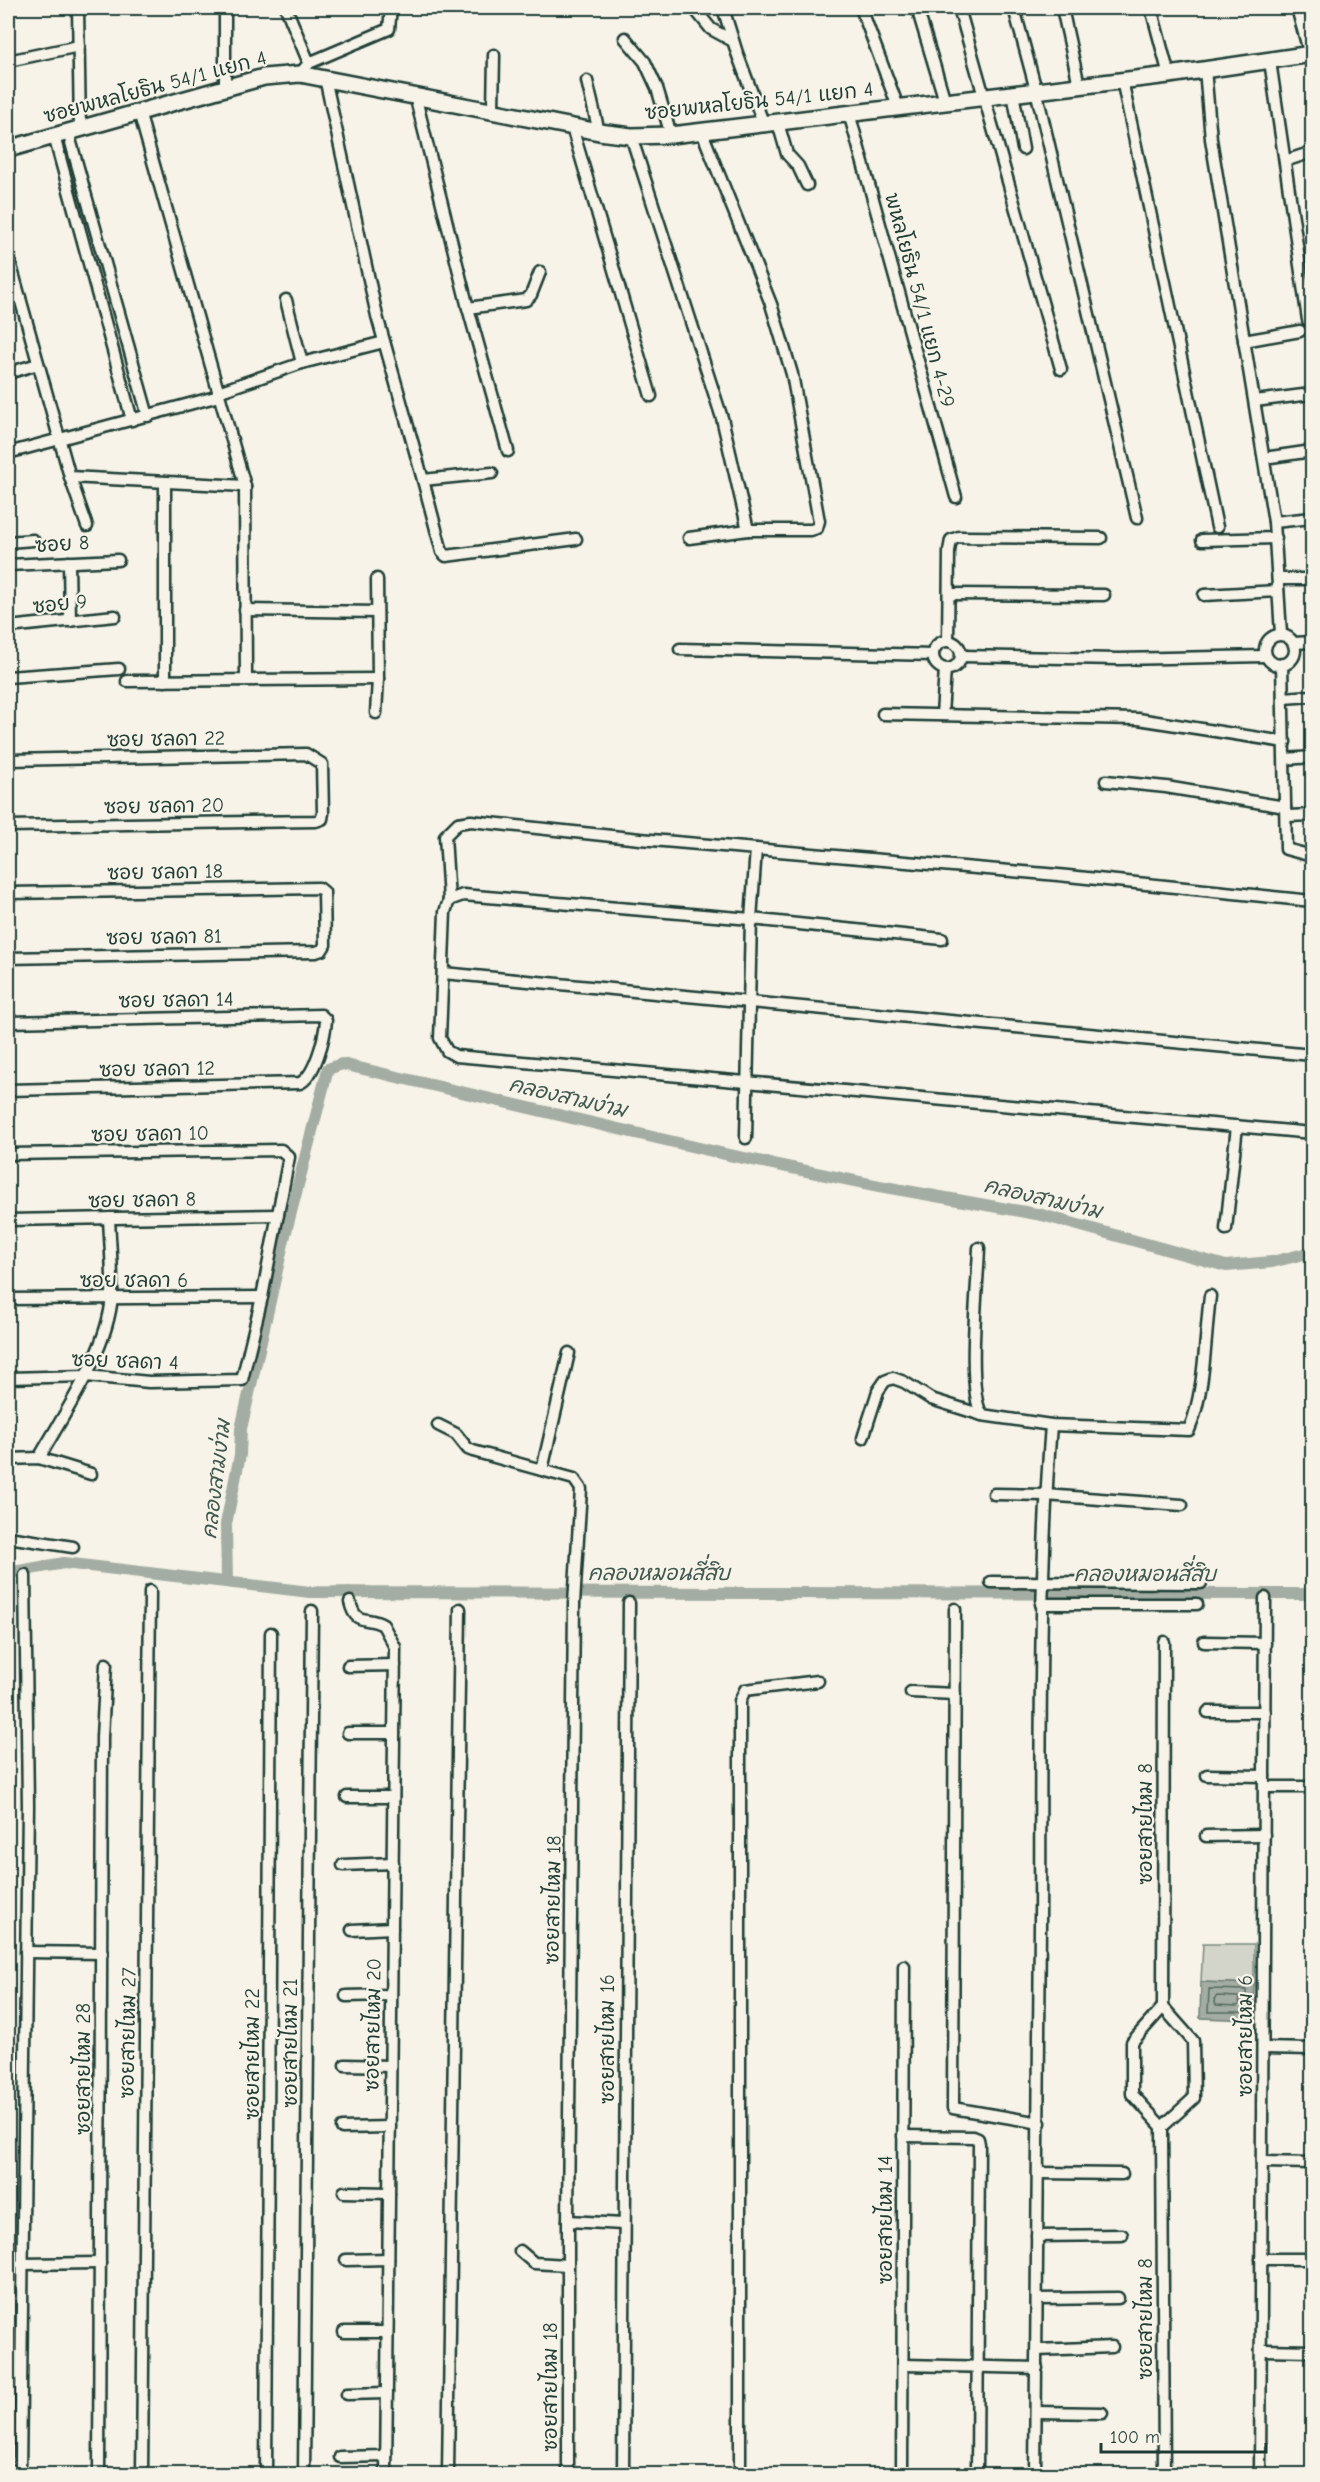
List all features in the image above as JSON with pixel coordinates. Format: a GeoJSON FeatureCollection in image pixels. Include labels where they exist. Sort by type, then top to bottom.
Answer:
{"type":"FeatureCollection","features":[{"type":"Feature","properties":{"kind":"street"},"geometry":{"type":"LineString","coordinates":[[78,8],[79,46],[63,168],[132,420]]}},
{"type":"Feature","properties":{"kind":"street"},"geometry":{"type":"LineString","coordinates":[[225,8],[225,89]]}},
{"type":"Feature","properties":{"kind":"street"},"geometry":{"type":"LineString","coordinates":[[286,8],[304,68],[389,29],[391,8]]}},
{"type":"Feature","properties":{"kind":"street"},"geometry":{"type":"LineString","coordinates":[[694,8],[711,29],[733,41]]}},
{"type":"Feature","properties":{"kind":"street"},"geometry":{"type":"LineString","coordinates":[[723,8],[733,41],[771,124],[787,154],[798,166],[807,185]]}},
{"type":"Feature","properties":{"kind":"street"},"geometry":{"type":"LineString","coordinates":[[861,8],[898,107]]}},
{"type":"Feature","properties":{"kind":"street"},"geometry":{"type":"LineString","coordinates":[[917,8],[945,101]]}},
{"type":"Feature","properties":{"kind":"street"},"geometry":{"type":"LineString","coordinates":[[959,8],[1061,369]]}},
{"type":"Feature","properties":{"kind":"street"},"geometry":{"type":"LineString","coordinates":[[1014,8],[1036,90],[1137,518]]}},
{"type":"Feature","properties":{"kind":"street"},"geometry":{"type":"LineString","coordinates":[[1062,8],[1079,85]]}},
{"type":"Feature","properties":{"kind":"street"},"geometry":{"type":"LineString","coordinates":[[1151,8],[1169,75]]}},
{"type":"Feature","properties":{"kind":"street"},"geometry":{"type":"LineString","coordinates":[[1297,8],[1311,55]]}},
{"type":"Feature","properties":{"kind":"street"},"geometry":{"type":"LineString","coordinates":[[625,38],[645,62],[657,88],[671,135]]}},
{"type":"Feature","properties":{"kind":"street"},"geometry":{"type":"LineString","coordinates":[[8,61],[79,46]]}},
{"type":"Feature","properties":{"kind":"street"},"geometry":{"type":"LineString","coordinates":[[493,110],[494,55]]}},
{"type":"Feature","properties":{"kind":"street","name":"ซอยพหลโยธิน 54/1 แยก 4"},"geometry":{"type":"LineString","coordinates":[[8,149],[225,89],[264,76],[304,68],[325,78],[572,127],[631,136],[671,135],[771,124],[1169,75],[1311,55]]}},
{"type":"Feature","properties":{"kind":"street"},"geometry":{"type":"LineString","coordinates":[[1270,61],[1285,161],[1307,269],[1308,320]]}},
{"type":"Feature","properties":{"kind":"street"},"geometry":{"type":"LineString","coordinates":[[1205,69],[1211,139],[1274,522],[1281,634]]}},
{"type":"Feature","properties":{"kind":"street"},"geometry":{"type":"LineString","coordinates":[[325,78],[384,342],[442,552],[446,556],[576,539]]}},
{"type":"Feature","properties":{"kind":"street"},"geometry":{"type":"LineString","coordinates":[[587,81],[599,132]]}},
{"type":"Feature","properties":{"kind":"street"},"geometry":{"type":"LineString","coordinates":[[1122,81],[1217,526]]}},
{"type":"Feature","properties":{"kind":"street"},"geometry":{"type":"LineString","coordinates":[[1013,93],[1023,149]]}},
{"type":"Feature","properties":{"kind":"street"},"geometry":{"type":"LineString","coordinates":[[415,95],[468,308],[508,451]]}},
{"type":"Feature","properties":{"kind":"street"},"geometry":{"type":"LineString","coordinates":[[139,112],[245,486],[246,680]]}},
{"type":"Feature","properties":{"kind":"street","name":"พหลโยธิน 54/1 แยก 4-29"},"geometry":{"type":"LineString","coordinates":[[849,113],[956,497]]}},
{"type":"Feature","properties":{"kind":"street"},"geometry":{"type":"LineString","coordinates":[[572,127],[651,396]]}},
{"type":"Feature","properties":{"kind":"street"},"geometry":{"type":"LineString","coordinates":[[67,132],[148,416]]}},
{"type":"Feature","properties":{"kind":"street"},"geometry":{"type":"LineString","coordinates":[[689,538],[748,530],[811,530],[817,528],[819,521],[792,374],[771,304],[702,132]]}},
{"type":"Feature","properties":{"kind":"street"},"geometry":{"type":"LineString","coordinates":[[631,136],[722,418],[748,530]]}},
{"type":"Feature","properties":{"kind":"street"},"geometry":{"type":"LineString","coordinates":[[1285,161],[1312,152]]}},
{"type":"Feature","properties":{"kind":"street"},"geometry":{"type":"LineString","coordinates":[[63,168],[77,164]]}},
{"type":"Feature","properties":{"kind":"street"},"geometry":{"type":"LineString","coordinates":[[8,255],[70,477],[87,525]]}},
{"type":"Feature","properties":{"kind":"street"},"geometry":{"type":"LineString","coordinates":[[468,308],[526,300],[531,295],[540,272]]}},
{"type":"Feature","properties":{"kind":"street"},"geometry":{"type":"LineString","coordinates":[[94,283],[110,279]]}},
{"type":"Feature","properties":{"kind":"street"},"geometry":{"type":"LineString","coordinates":[[8,300],[20,297]]}},
{"type":"Feature","properties":{"kind":"street"},"geometry":{"type":"LineString","coordinates":[[286,300],[302,363]]}},
{"type":"Feature","properties":{"kind":"street"},"geometry":{"type":"LineString","coordinates":[[1244,341],[1300,331]]}},
{"type":"Feature","properties":{"kind":"street"},"geometry":{"type":"LineString","coordinates":[[8,453],[148,416],[218,394],[302,363],[384,342]]}},
{"type":"Feature","properties":{"kind":"street"},"geometry":{"type":"LineString","coordinates":[[8,373],[38,364]]}},
{"type":"Feature","properties":{"kind":"street"},"geometry":{"type":"LineString","coordinates":[[1255,401],[1311,394]]}},
{"type":"Feature","properties":{"kind":"street"},"geometry":{"type":"LineString","coordinates":[[1264,458],[1312,451]]}},
{"type":"Feature","properties":{"kind":"street"},"geometry":{"type":"LineString","coordinates":[[423,480],[492,473]]}},
{"type":"Feature","properties":{"kind":"street"},"geometry":{"type":"LineString","coordinates":[[70,477],[245,486]]}},
{"type":"Feature","properties":{"kind":"street"},"geometry":{"type":"LineString","coordinates":[[165,482],[165,681]]}},
{"type":"Feature","properties":{"kind":"street"},"geometry":{"type":"LineString","coordinates":[[1274,522],[1312,518]]}},
{"type":"Feature","properties":{"kind":"street"},"geometry":{"type":"LineString","coordinates":[[948,641],[951,540],[958,537],[1101,538]]}},
{"type":"Feature","properties":{"kind":"street"},"geometry":{"type":"LineString","coordinates":[[1202,540],[1276,538]]}},
{"type":"Feature","properties":{"kind":"street"},"geometry":{"type":"LineString","coordinates":[[8,542],[33,540]]}},
{"type":"Feature","properties":{"kind":"street","name":"ซอย 8"},"geometry":{"type":"LineString","coordinates":[[8,565],[118,560]]}},
{"type":"Feature","properties":{"kind":"street"},"geometry":{"type":"LineString","coordinates":[[69,562],[70,621]]}},
{"type":"Feature","properties":{"kind":"street"},"geometry":{"type":"LineString","coordinates":[[376,713],[377,579]]}},
{"type":"Feature","properties":{"kind":"street"},"geometry":{"type":"LineString","coordinates":[[1278,579],[1312,579]]}},
{"type":"Feature","properties":{"kind":"street"},"geometry":{"type":"LineString","coordinates":[[1204,595],[1278,591]]}},
{"type":"Feature","properties":{"kind":"street"},"geometry":{"type":"LineString","coordinates":[[949,594],[1104,595]]}},
{"type":"Feature","properties":{"kind":"street"},"geometry":{"type":"LineString","coordinates":[[245,610],[377,612]]}},
{"type":"Feature","properties":{"kind":"street","name":"ซอย 9"},"geometry":{"type":"LineString","coordinates":[[8,627],[115,616]]}},
{"type":"Feature","properties":{"kind":"street"},"geometry":{"type":"LineString","coordinates":[[1281,634],[1289,637],[1294,643],[1295,651],[1292,659],[1282,664],[1270,662],[1265,656],[1264,648],[1267,640],[1274,635],[1281,634]]}},
{"type":"Feature","properties":{"kind":"street"},"geometry":{"type":"LineString","coordinates":[[948,641],[956,644],[962,656],[954,668],[945,669],[936,664],[933,655],[936,646],[948,641]]}},
{"type":"Feature","properties":{"kind":"street"},"geometry":{"type":"LineString","coordinates":[[1294,643],[1312,642]]}},
{"type":"Feature","properties":{"kind":"street"},"geometry":{"type":"LineString","coordinates":[[680,650],[933,655]]}},
{"type":"Feature","properties":{"kind":"street"},"geometry":{"type":"LineString","coordinates":[[962,656],[1119,658],[1265,656]]}},
{"type":"Feature","properties":{"kind":"street"},"geometry":{"type":"LineString","coordinates":[[1282,664],[1286,849],[1312,856]]}},
{"type":"Feature","properties":{"kind":"street"},"geometry":{"type":"LineString","coordinates":[[8,677],[119,669]]}},
{"type":"Feature","properties":{"kind":"street"},"geometry":{"type":"LineString","coordinates":[[942,715],[945,669]]}},
{"type":"Feature","properties":{"kind":"street"},"geometry":{"type":"LineString","coordinates":[[128,681],[378,679]]}},
{"type":"Feature","properties":{"kind":"street"},"geometry":{"type":"LineString","coordinates":[[1283,698],[1312,696]]}},
{"type":"Feature","properties":{"kind":"street"},"geometry":{"type":"LineString","coordinates":[[883,714],[1138,719],[1285,742]]}},
{"type":"Feature","properties":{"kind":"street","name":"ซอย ชลดา 22"},"geometry":{"type":"LineString","coordinates":[[8,760],[302,754],[322,764],[322,819]]}},
{"type":"Feature","properties":{"kind":"street"},"geometry":{"type":"LineString","coordinates":[[1285,759],[1312,757]]}},
{"type":"Feature","properties":{"kind":"street"},"geometry":{"type":"LineString","coordinates":[[1106,781],[1166,787],[1286,812],[1312,815]]}},
{"type":"Feature","properties":{"kind":"street","name":"ซอย ชลดา 20"},"geometry":{"type":"LineString","coordinates":[[8,826],[316,821],[322,819]]}},
{"type":"Feature","properties":{"kind":"street"},"geometry":{"type":"LineString","coordinates":[[1312,901],[1058,875],[471,821],[458,823],[445,836],[449,900],[445,912],[440,1038],[447,1051],[456,1056],[1312,1133]]}},
{"type":"Feature","properties":{"kind":"street"},"geometry":{"type":"LineString","coordinates":[[746,1138],[751,919],[756,849]]}},
{"type":"Feature","properties":{"kind":"street","name":"ซอย ชลดา 18"},"geometry":{"type":"LineString","coordinates":[[8,893],[322,889],[324,945],[322,950]]}},
{"type":"Feature","properties":{"kind":"street"},"geometry":{"type":"LineString","coordinates":[[449,900],[463,895],[751,919],[942,939]]}},
{"type":"Feature","properties":{"kind":"street","name":"ซอย ชลดา 81"},"geometry":{"type":"LineString","coordinates":[[8,958],[322,950]]}},
{"type":"Feature","properties":{"kind":"street"},"geometry":{"type":"LineString","coordinates":[[443,973],[1312,1055]]}},
{"type":"Feature","properties":{"kind":"street","name":"ซอย ชลดา 14"},"geometry":{"type":"LineString","coordinates":[[8,1022],[321,1014],[326,1020],[324,1036],[311,1075],[306,1080]]}},
{"type":"Feature","properties":{"kind":"street","name":"ซอย ชลดา 12"},"geometry":{"type":"LineString","coordinates":[[8,1090],[300,1083],[306,1080]]}},
{"type":"Feature","properties":{"kind":"street"},"geometry":{"type":"LineString","coordinates":[[1226,1229],[1237,1126]]}},
{"type":"Feature","properties":{"kind":"street","name":"ซอย ชลดา 10"},"geometry":{"type":"LineString","coordinates":[[8,1154],[281,1150],[289,1157],[278,1215]]}},
{"type":"Feature","properties":{"kind":"street"},"geometry":{"type":"LineString","coordinates":[[262,1297],[278,1215]]}},
{"type":"Feature","properties":{"kind":"street","name":"ซอย ชลดา 8"},"geometry":{"type":"LineString","coordinates":[[8,1220],[278,1215]]}},
{"type":"Feature","properties":{"kind":"street"},"geometry":{"type":"LineString","coordinates":[[39,1458],[86,1376],[100,1345],[112,1298],[108,1218]]}},
{"type":"Feature","properties":{"kind":"street"},"geometry":{"type":"LineString","coordinates":[[980,1248],[974,1349],[977,1407],[982,1415]]}},
{"type":"Feature","properties":{"kind":"street"},"geometry":{"type":"LineString","coordinates":[[863,1438],[878,1391],[885,1381],[893,1378],[904,1382],[931,1399],[982,1415],[1050,1425],[1189,1430],[1200,1388],[1209,1296]]}},
{"type":"Feature","properties":{"kind":"street","name":"ซอย ชลดา 6"},"geometry":{"type":"LineString","coordinates":[[8,1299],[262,1297]]}},
{"type":"Feature","properties":{"kind":"street","name":"ซอย ชลดา 4"},"geometry":{"type":"LineString","coordinates":[[8,1378],[86,1376],[149,1382],[242,1380],[262,1297]]}},
{"type":"Feature","properties":{"kind":"street"},"geometry":{"type":"LineString","coordinates":[[542,1470],[569,1353]]}},
{"type":"Feature","properties":{"kind":"street","name":"ซอยสายไหม 18"},"geometry":{"type":"LineString","coordinates":[[438,1425],[456,1434],[468,1449],[574,1479],[580,1485],[574,1604],[567,2221],[568,2475]]}},
{"type":"Feature","properties":{"kind":"street"},"geometry":{"type":"LineString","coordinates":[[1035,2475],[1040,2123],[1041,1582],[1050,1425]]}},
{"type":"Feature","properties":{"kind":"street"},"geometry":{"type":"LineString","coordinates":[[8,1459],[39,1458],[91,1474]]}},
{"type":"Feature","properties":{"kind":"street"},"geometry":{"type":"LineString","coordinates":[[994,1494],[1045,1495],[1182,1505]]}},
{"type":"Feature","properties":{"kind":"street"},"geometry":{"type":"LineString","coordinates":[[8,1537],[73,1547]]}},
{"type":"Feature","properties":{"kind":"street"},"geometry":{"type":"LineString","coordinates":[[20,2475],[28,1794],[26,1575]]}},
{"type":"Feature","properties":{"kind":"street"},"geometry":{"type":"LineString","coordinates":[[992,1582],[1201,1583]]}},
{"type":"Feature","properties":{"kind":"street","name":"ซอยสายไหม 27"},"geometry":{"type":"LineString","coordinates":[[142,2475],[150,1591]]}},
{"type":"Feature","properties":{"kind":"street","name":"ซอยสายไหม 6"},"geometry":{"type":"LineString","coordinates":[[1260,2475],[1266,1598]]}},
{"type":"Feature","properties":{"kind":"street"},"geometry":{"type":"LineString","coordinates":[[1041,1601],[1197,1604]]}},
{"type":"Feature","properties":{"kind":"street","name":"ซอยสายไหม 20"},"geometry":{"type":"LineString","coordinates":[[350,1602],[353,1614],[357,1618],[381,1623],[395,1647],[386,2475]]}},
{"type":"Feature","properties":{"kind":"street","name":"ซอยสายไหม 16"},"geometry":{"type":"LineString","coordinates":[[623,2475],[629,1603]]}},
{"type":"Feature","properties":{"kind":"street"},"geometry":{"type":"LineString","coordinates":[[448,2475],[460,1609]]}},
{"type":"Feature","properties":{"kind":"street"},"geometry":{"type":"LineString","coordinates":[[955,1609],[953,2108],[1040,2123]]}},
{"type":"Feature","properties":{"kind":"street","name":"ซอยสายไหม 21"},"geometry":{"type":"LineString","coordinates":[[304,2475],[312,1611]]}},
{"type":"Feature","properties":{"kind":"street","name":"ซอยสายไหม 22"},"geometry":{"type":"LineString","coordinates":[[266,2475],[271,1633]]}},
{"type":"Feature","properties":{"kind":"street"},"geometry":{"type":"LineString","coordinates":[[1204,1641],[1265,1643]]}},
{"type":"Feature","properties":{"kind":"street","name":"ซอยสายไหม 8"},"geometry":{"type":"LineString","coordinates":[[1163,2007],[1164,1642]]}},
{"type":"Feature","properties":{"kind":"street","name":"ซอยสายไหม 28"},"geometry":{"type":"LineString","coordinates":[[99,2475],[102,1737],[106,1664]]}},
{"type":"Feature","properties":{"kind":"street"},"geometry":{"type":"LineString","coordinates":[[348,1666],[395,1665]]}},
{"type":"Feature","properties":{"kind":"street"},"geometry":{"type":"LineString","coordinates":[[740,2475],[740,1701],[745,1690],[818,1681]]}},
{"type":"Feature","properties":{"kind":"street"},"geometry":{"type":"LineString","coordinates":[[911,1692],[955,1694]]}},
{"type":"Feature","properties":{"kind":"street"},"geometry":{"type":"LineString","coordinates":[[1208,1712],[1265,1712]]}},
{"type":"Feature","properties":{"kind":"street"},"geometry":{"type":"LineString","coordinates":[[348,1733],[394,1733]]}},
{"type":"Feature","properties":{"kind":"street"},"geometry":{"type":"LineString","coordinates":[[1207,1775],[1312,1787]]}},
{"type":"Feature","properties":{"kind":"street"},"geometry":{"type":"LineString","coordinates":[[347,1797],[393,1797]]}},
{"type":"Feature","properties":{"kind":"street"},"geometry":{"type":"LineString","coordinates":[[1206,1836],[1264,1835]]}},
{"type":"Feature","properties":{"kind":"street"},"geometry":{"type":"LineString","coordinates":[[343,1865],[393,1863]]}},
{"type":"Feature","properties":{"kind":"street"},"geometry":{"type":"LineString","coordinates":[[352,1930],[392,1928]]}},
{"type":"Feature","properties":{"kind":"street"},"geometry":{"type":"LineString","coordinates":[[26,1952],[102,1953]]}},
{"type":"Feature","properties":{"kind":"street","name":"ซอยสายไหม 14"},"geometry":{"type":"LineString","coordinates":[[902,2475],[904,1966]]}},
{"type":"Feature","properties":{"kind":"street"},"geometry":{"type":"LineString","coordinates":[[345,1996],[391,1995]]}},
{"type":"Feature","properties":{"kind":"street"},"geometry":{"type":"LineString","coordinates":[[1163,2007],[1193,2041],[1194,2098],[1162,2127],[1132,2094],[1132,2042],[1163,2007]]}},
{"type":"Feature","properties":{"kind":"street"},"geometry":{"type":"LineString","coordinates":[[1263,2048],[1312,2049]]}},
{"type":"Feature","properties":{"kind":"street"},"geometry":{"type":"LineString","coordinates":[[345,2065],[390,2066]]}},
{"type":"Feature","properties":{"kind":"street"},"geometry":{"type":"LineString","coordinates":[[342,2128],[390,2127]]}},
{"type":"Feature","properties":{"kind":"street","name":"ซอยสายไหม 8"},"geometry":{"type":"LineString","coordinates":[[1162,2127],[1164,2475]]}},
{"type":"Feature","properties":{"kind":"street"},"geometry":{"type":"LineString","coordinates":[[903,2136],[978,2139],[977,2475]]}},
{"type":"Feature","properties":{"kind":"street"},"geometry":{"type":"LineString","coordinates":[[1262,2162],[1312,2163]]}},
{"type":"Feature","properties":{"kind":"street"},"geometry":{"type":"LineString","coordinates":[[1039,2173],[1122,2174]]}},
{"type":"Feature","properties":{"kind":"street"},"geometry":{"type":"LineString","coordinates":[[344,2192],[389,2193]]}},
{"type":"Feature","properties":{"kind":"street"},"geometry":{"type":"LineString","coordinates":[[567,2221],[623,2224]]}},
{"type":"Feature","properties":{"kind":"street"},"geometry":{"type":"LineString","coordinates":[[1038,2236],[1122,2235]]}},
{"type":"Feature","properties":{"kind":"street"},"geometry":{"type":"LineString","coordinates":[[520,2251],[534,2263],[567,2265]]}},
{"type":"Feature","properties":{"kind":"street"},"geometry":{"type":"LineString","coordinates":[[346,2260],[388,2259]]}},
{"type":"Feature","properties":{"kind":"street"},"geometry":{"type":"LineString","coordinates":[[1261,2259],[1312,2259]]}},
{"type":"Feature","properties":{"kind":"street"},"geometry":{"type":"LineString","coordinates":[[21,2264],[100,2263]]}},
{"type":"Feature","properties":{"kind":"street"},"geometry":{"type":"LineString","coordinates":[[1037,2299],[1118,2298]]}},
{"type":"Feature","properties":{"kind":"street"},"geometry":{"type":"LineString","coordinates":[[344,2332],[387,2332]]}},
{"type":"Feature","properties":{"kind":"street"},"geometry":{"type":"LineString","coordinates":[[1037,2350],[1112,2347]]}},
{"type":"Feature","properties":{"kind":"street"},"geometry":{"type":"LineString","coordinates":[[1261,2350],[1312,2351]]}},
{"type":"Feature","properties":{"kind":"street"},"geometry":{"type":"LineString","coordinates":[[904,2365],[1036,2368]]}},
{"type":"Feature","properties":{"kind":"street"},"geometry":{"type":"LineString","coordinates":[[347,2394],[387,2393]]}},
{"type":"Feature","properties":{"kind":"street"},"geometry":{"type":"LineString","coordinates":[[1036,2412],[1102,2414]]}},
{"type":"Feature","properties":{"kind":"street"},"geometry":{"type":"LineString","coordinates":[[340,2457],[386,2456]]}},
{"type":"Feature","properties":{"kind":"shaded area"},"geometry":{"type":"Polygon","coordinates":[[[1203,1944],[1254,1944],[1254,1984],[1201,1982],[1203,1944]]]}},
{"type":"Feature","properties":{"kind":"water"},"geometry":{"type":"Polygon","coordinates":[[[1201,1982],[1254,1984],[1253,2020],[1200,2018],[1201,1982]]]}},
{"type":"Feature","properties":{"kind":"waterway","name":"คลองสามง่าม"},"geometry":{"type":"LineString","coordinates":[[227,1582],[226,1524],[240,1455],[241,1429],[284,1239],[328,1069],[342,1064],[729,1155],[879,1186],[1042,1215],[1226,1266],[1272,1262],[1312,1252]]}},
{"type":"Feature","properties":{"kind":"waterway","name":"คลองหมอนสี่สิบ"},"geometry":{"type":"LineString","coordinates":[[8,1573],[64,1563],[310,1592],[1312,1594]]}}]}
